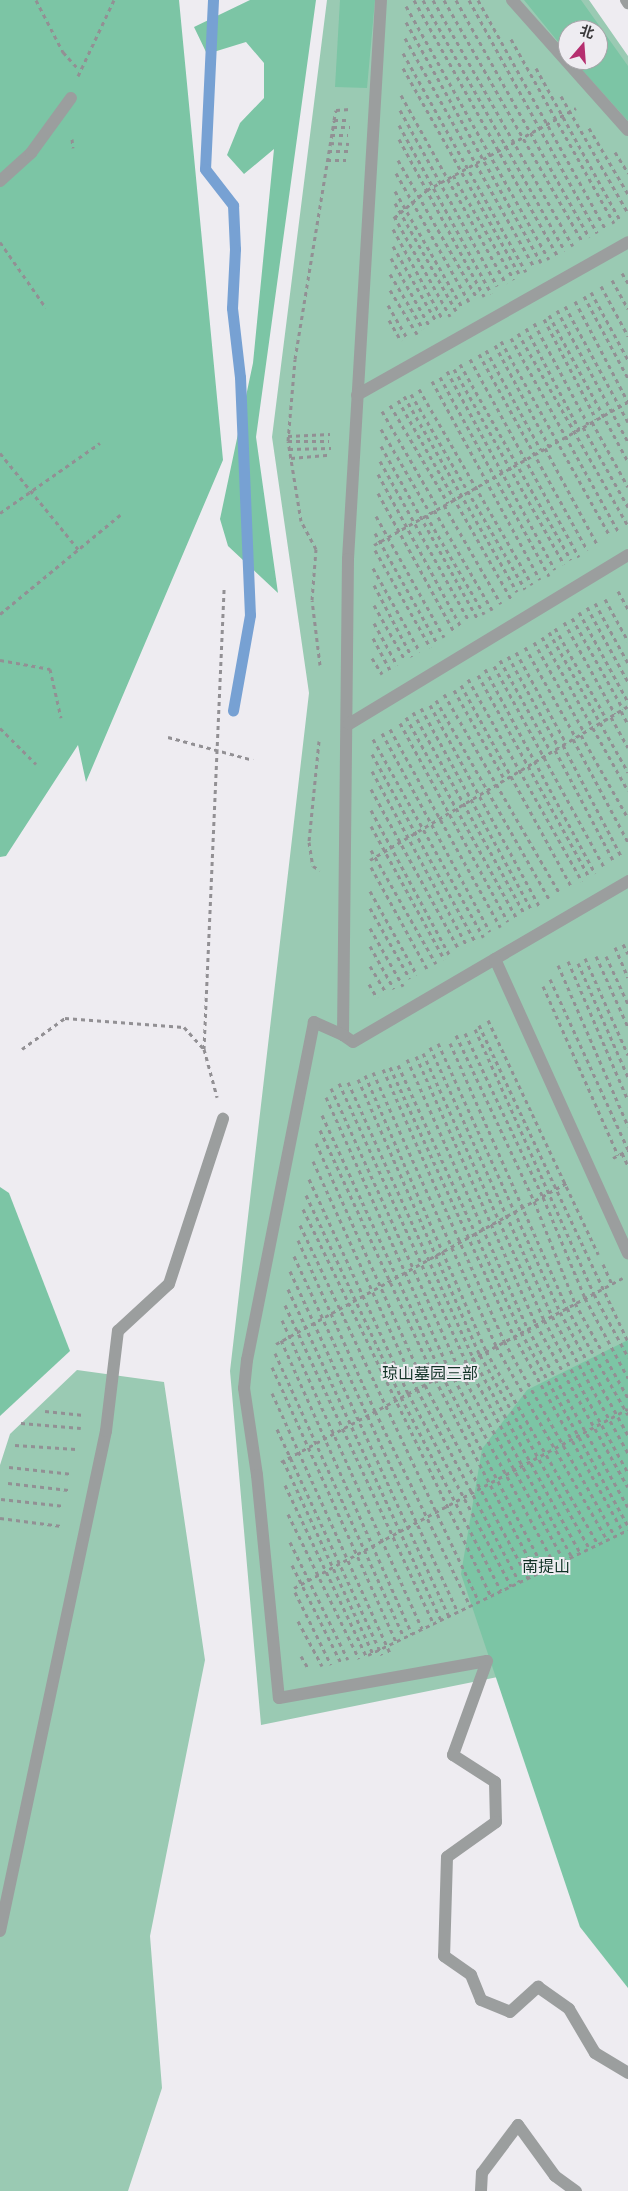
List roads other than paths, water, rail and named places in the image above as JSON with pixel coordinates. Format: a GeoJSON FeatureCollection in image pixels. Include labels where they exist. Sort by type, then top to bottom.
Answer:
{"type":"FeatureCollection","features":[{"type":"Feature","properties":{"kind":"lane"},"geometry":{"type":"LineString","coordinates":[[512,0],[592,93],[628,130]]}},
{"type":"Feature","properties":{"kind":"lane"},"geometry":{"type":"LineString","coordinates":[[381,6],[368,202],[381,382],[355,442],[353,556],[349,617],[383,704]]}},
{"type":"Feature","properties":{"kind":"lane"},"geometry":{"type":"LineString","coordinates":[[0,181],[31,153],[71,98]]}},
{"type":"Feature","properties":{"kind":"lane"},"geometry":{"type":"LineString","coordinates":[[381,382],[524,300]]}},
{"type":"Feature","properties":{"kind":"lane"},"geometry":{"type":"LineString","coordinates":[[343,1035],[350,876],[347,825],[348,746],[383,704],[625,556]]}},
{"type":"Feature","properties":{"kind":"lane"},"geometry":{"type":"LineString","coordinates":[[627,882],[353,1042],[343,1035],[314,1022],[247,1360],[244,1388],[257,1475],[279,1698],[487,1662],[453,1755],[495,1782],[496,1822],[447,1857],[444,1956],[471,1975],[481,2000],[510,2012],[538,1987],[569,2008],[595,2053],[628,2073]]}},
{"type":"Feature","properties":{"kind":"lane"},"geometry":{"type":"LineString","coordinates":[[488,963],[592,1169],[628,1253]]}},
{"type":"Feature","properties":{"kind":"lane"},"geometry":{"type":"LineString","coordinates":[[0,1932],[106,1430],[118,1331],[169,1284],[223,1119]]}},
{"type":"Feature","properties":{"kind":"lane"},"geometry":{"type":"LineString","coordinates":[[481,2191],[482,2173],[518,2124],[555,2176],[576,2191]]}},
{"type":"Feature","properties":{"kind":"waterway"},"geometry":{"type":"LineString","coordinates":[[213,0],[205,169],[233,205],[235,249],[232,308],[240,377],[250,615],[233,710]]}},
{"type":"Feature","properties":{"kind":"park label","name":"琼山墓园三部"},"geometry":{"type":"Point","coordinates":[430,1374]}},
{"type":"Feature","properties":{"kind":"park label","name":"南提山"},"geometry":{"type":"Point","coordinates":[546,1567]}}]}
